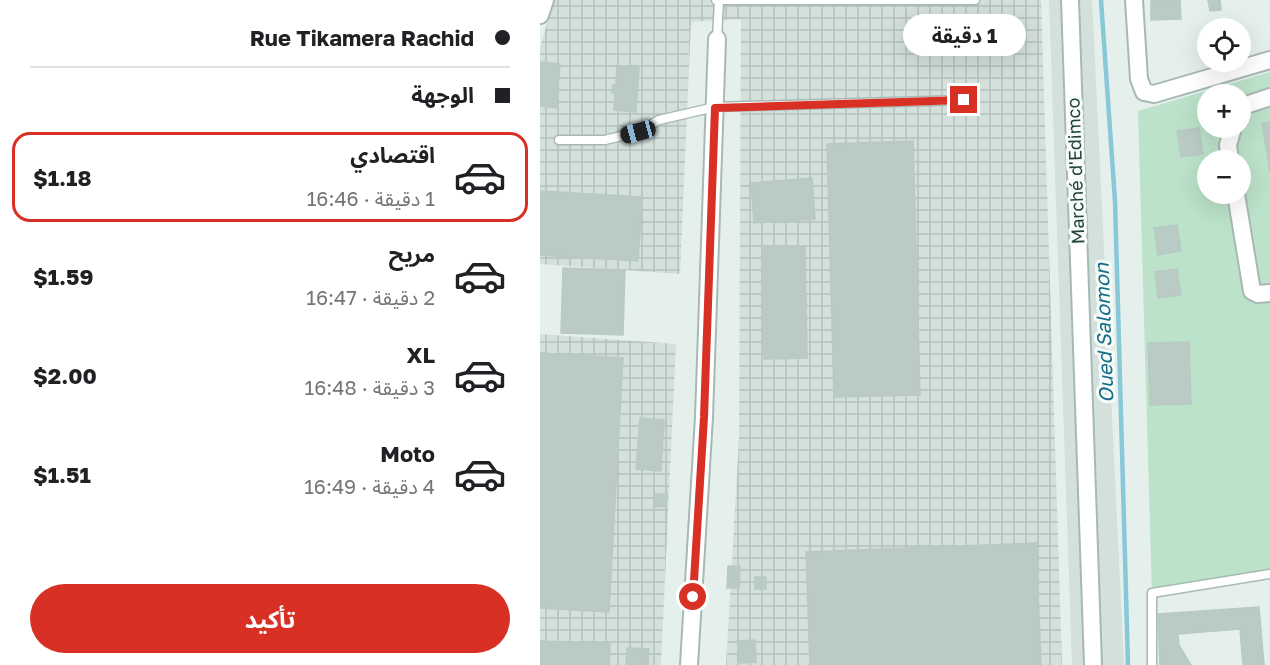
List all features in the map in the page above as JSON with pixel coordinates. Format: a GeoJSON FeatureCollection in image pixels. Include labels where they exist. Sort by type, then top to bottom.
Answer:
{"type":"FeatureCollection","features":[{"type":"Feature","properties":{"kind":"street"},"geometry":{"type":"LineString","coordinates":[[540,15],[544,0]]}},
{"type":"Feature","properties":{"kind":"street","name":"Marché d'Edimco"},"geometry":{"type":"LineString","coordinates":[[1070,0],[1093,665]]}},
{"type":"Feature","properties":{"kind":"street"},"geometry":{"type":"LineString","coordinates":[[1134,0],[1139,79],[1144,92],[1154,94],[1270,60]]}},
{"type":"Feature","properties":{"kind":"street"},"geometry":{"type":"LineString","coordinates":[[689,665],[704,417],[717,39]]}},
{"type":"Feature","properties":{"kind":"street"},"geometry":{"type":"LineString","coordinates":[[1251,103],[1270,97]]}},
{"type":"Feature","properties":{"kind":"street"},"geometry":{"type":"LineString","coordinates":[[1238,204],[1252,291],[1258,294],[1270,293]]}},
{"type":"Feature","properties":{"kind":"lane"},"geometry":{"type":"LineString","coordinates":[[717,39],[718,0],[975,0]]}},
{"type":"Feature","properties":{"kind":"lane"},"geometry":{"type":"LineString","coordinates":[[559,140],[605,140],[638,132],[659,120],[715,108],[964,100]]}},
{"type":"Feature","properties":{"kind":"lane"},"geometry":{"type":"LineString","coordinates":[[1152,665],[1152,593],[1270,574]]}},
{"type":"Feature","properties":{"kind":"shaded area"},"geometry":{"type":"Polygon","coordinates":[[[554,0],[1041,0],[1062,665],[726,665],[739,439],[741,19],[691,22],[680,274],[540,264],[540,47],[554,0]]]}},
{"type":"Feature","properties":{"kind":"shaded area"},"geometry":{"type":"Polygon","coordinates":[[[1049,0],[1092,0],[1124,665],[1072,665],[1049,0]]]}},
{"type":"Feature","properties":{"kind":"shaded area"},"geometry":{"type":"Polygon","coordinates":[[[540,334],[676,344],[661,665],[540,665],[540,334]]]}},
{"type":"Feature","properties":{"kind":"green space"},"geometry":{"type":"Polygon","coordinates":[[[1270,72],[1270,575],[1152,596],[1138,111],[1197,94],[1197,138],[1251,138],[1251,84],[1229,84],[1270,72]]]}},
{"type":"Feature","properties":{"kind":"building"},"geometry":{"type":"Polygon","coordinates":[[[1151,0],[1180,0],[1181,19],[1151,20],[1151,0]]]}},
{"type":"Feature","properties":{"kind":"building"},"geometry":{"type":"Polygon","coordinates":[[[1208,0],[1220,0],[1221,10],[1210,11],[1208,0]]]}},
{"type":"Feature","properties":{"kind":"building"},"geometry":{"type":"Polygon","coordinates":[[[540,62],[560,64],[556,108],[540,106],[540,62]]]}},
{"type":"Feature","properties":{"kind":"building"},"geometry":{"type":"Polygon","coordinates":[[[617,66],[639,67],[636,112],[614,110],[615,93],[612,93],[613,85],[616,85],[617,66]]]}},
{"type":"Feature","properties":{"kind":"building"},"geometry":{"type":"Polygon","coordinates":[[[1270,122],[1270,172],[1262,123],[1270,122]]]}},
{"type":"Feature","properties":{"kind":"building"},"geometry":{"type":"Polygon","coordinates":[[[1197,128],[1197,138],[1201,138],[1202,150],[1197,150],[1197,155],[1181,157],[1177,131],[1197,128]]]}},
{"type":"Feature","properties":{"kind":"building"},"geometry":{"type":"Polygon","coordinates":[[[913,141],[920,395],[834,397],[827,144],[913,141]]]}},
{"type":"Feature","properties":{"kind":"building"},"geometry":{"type":"Polygon","coordinates":[[[812,178],[815,219],[754,223],[751,183],[812,178]]]}},
{"type":"Feature","properties":{"kind":"building"},"geometry":{"type":"Polygon","coordinates":[[[540,191],[642,197],[638,261],[540,255],[540,191]]]}},
{"type":"Feature","properties":{"kind":"building"},"geometry":{"type":"Polygon","coordinates":[[[1177,225],[1181,251],[1158,255],[1154,228],[1177,225]]]}},
{"type":"Feature","properties":{"kind":"building"},"geometry":{"type":"Polygon","coordinates":[[[762,247],[805,247],[807,358],[764,359],[762,247]]]}},
{"type":"Feature","properties":{"kind":"building"},"geometry":{"type":"Polygon","coordinates":[[[563,268],[625,270],[623,335],[561,333],[563,268]]]}},
{"type":"Feature","properties":{"kind":"building"},"geometry":{"type":"Polygon","coordinates":[[[1177,269],[1181,295],[1158,298],[1155,272],[1177,269]]]}},
{"type":"Feature","properties":{"kind":"building"},"geometry":{"type":"Polygon","coordinates":[[[1189,342],[1191,404],[1150,405],[1148,343],[1189,342]]]}},
{"type":"Feature","properties":{"kind":"building"},"geometry":{"type":"Polygon","coordinates":[[[540,353],[623,358],[609,612],[540,608],[540,353]]]}},
{"type":"Feature","properties":{"kind":"building"},"geometry":{"type":"Polygon","coordinates":[[[640,418],[664,420],[661,471],[636,469],[640,418]]]}},
{"type":"Feature","properties":{"kind":"building"},"geometry":{"type":"Polygon","coordinates":[[[655,494],[667,494],[666,507],[654,506],[655,494]]]}},
{"type":"Feature","properties":{"kind":"building"},"geometry":{"type":"Polygon","coordinates":[[[1036,543],[1041,665],[810,665],[806,552],[1036,543]]]}},
{"type":"Feature","properties":{"kind":"building"},"geometry":{"type":"Polygon","coordinates":[[[728,566],[740,566],[739,588],[727,588],[728,566]]]}},
{"type":"Feature","properties":{"kind":"building"},"geometry":{"type":"Polygon","coordinates":[[[755,577],[766,577],[766,589],[755,589],[755,577]]]}},
{"type":"Feature","properties":{"kind":"building"},"geometry":{"type":"Polygon","coordinates":[[[1259,607],[1264,665],[1243,665],[1240,629],[1178,634],[1179,645],[1191,665],[1160,665],[1158,614],[1259,607]]]}},
{"type":"Feature","properties":{"kind":"building"},"geometry":{"type":"Polygon","coordinates":[[[755,640],[756,662],[740,663],[738,641],[755,640]]]}},
{"type":"Feature","properties":{"kind":"building"},"geometry":{"type":"Polygon","coordinates":[[[540,641],[610,644],[609,665],[540,665],[540,641]]]}},
{"type":"Feature","properties":{"kind":"building"},"geometry":{"type":"Polygon","coordinates":[[[627,648],[649,649],[648,665],[626,665],[627,648]]]}},
{"type":"Feature","properties":{"kind":"waterway","name":"Oued Salomon"},"geometry":{"type":"LineString","coordinates":[[1101,0],[1115,201],[1128,665]]}},
{"type":"Feature","properties":{"kind":"route"},"geometry":{"type":"LineString","coordinates":[[693,597],[704,417],[715,108],[964,100]]}}]}
